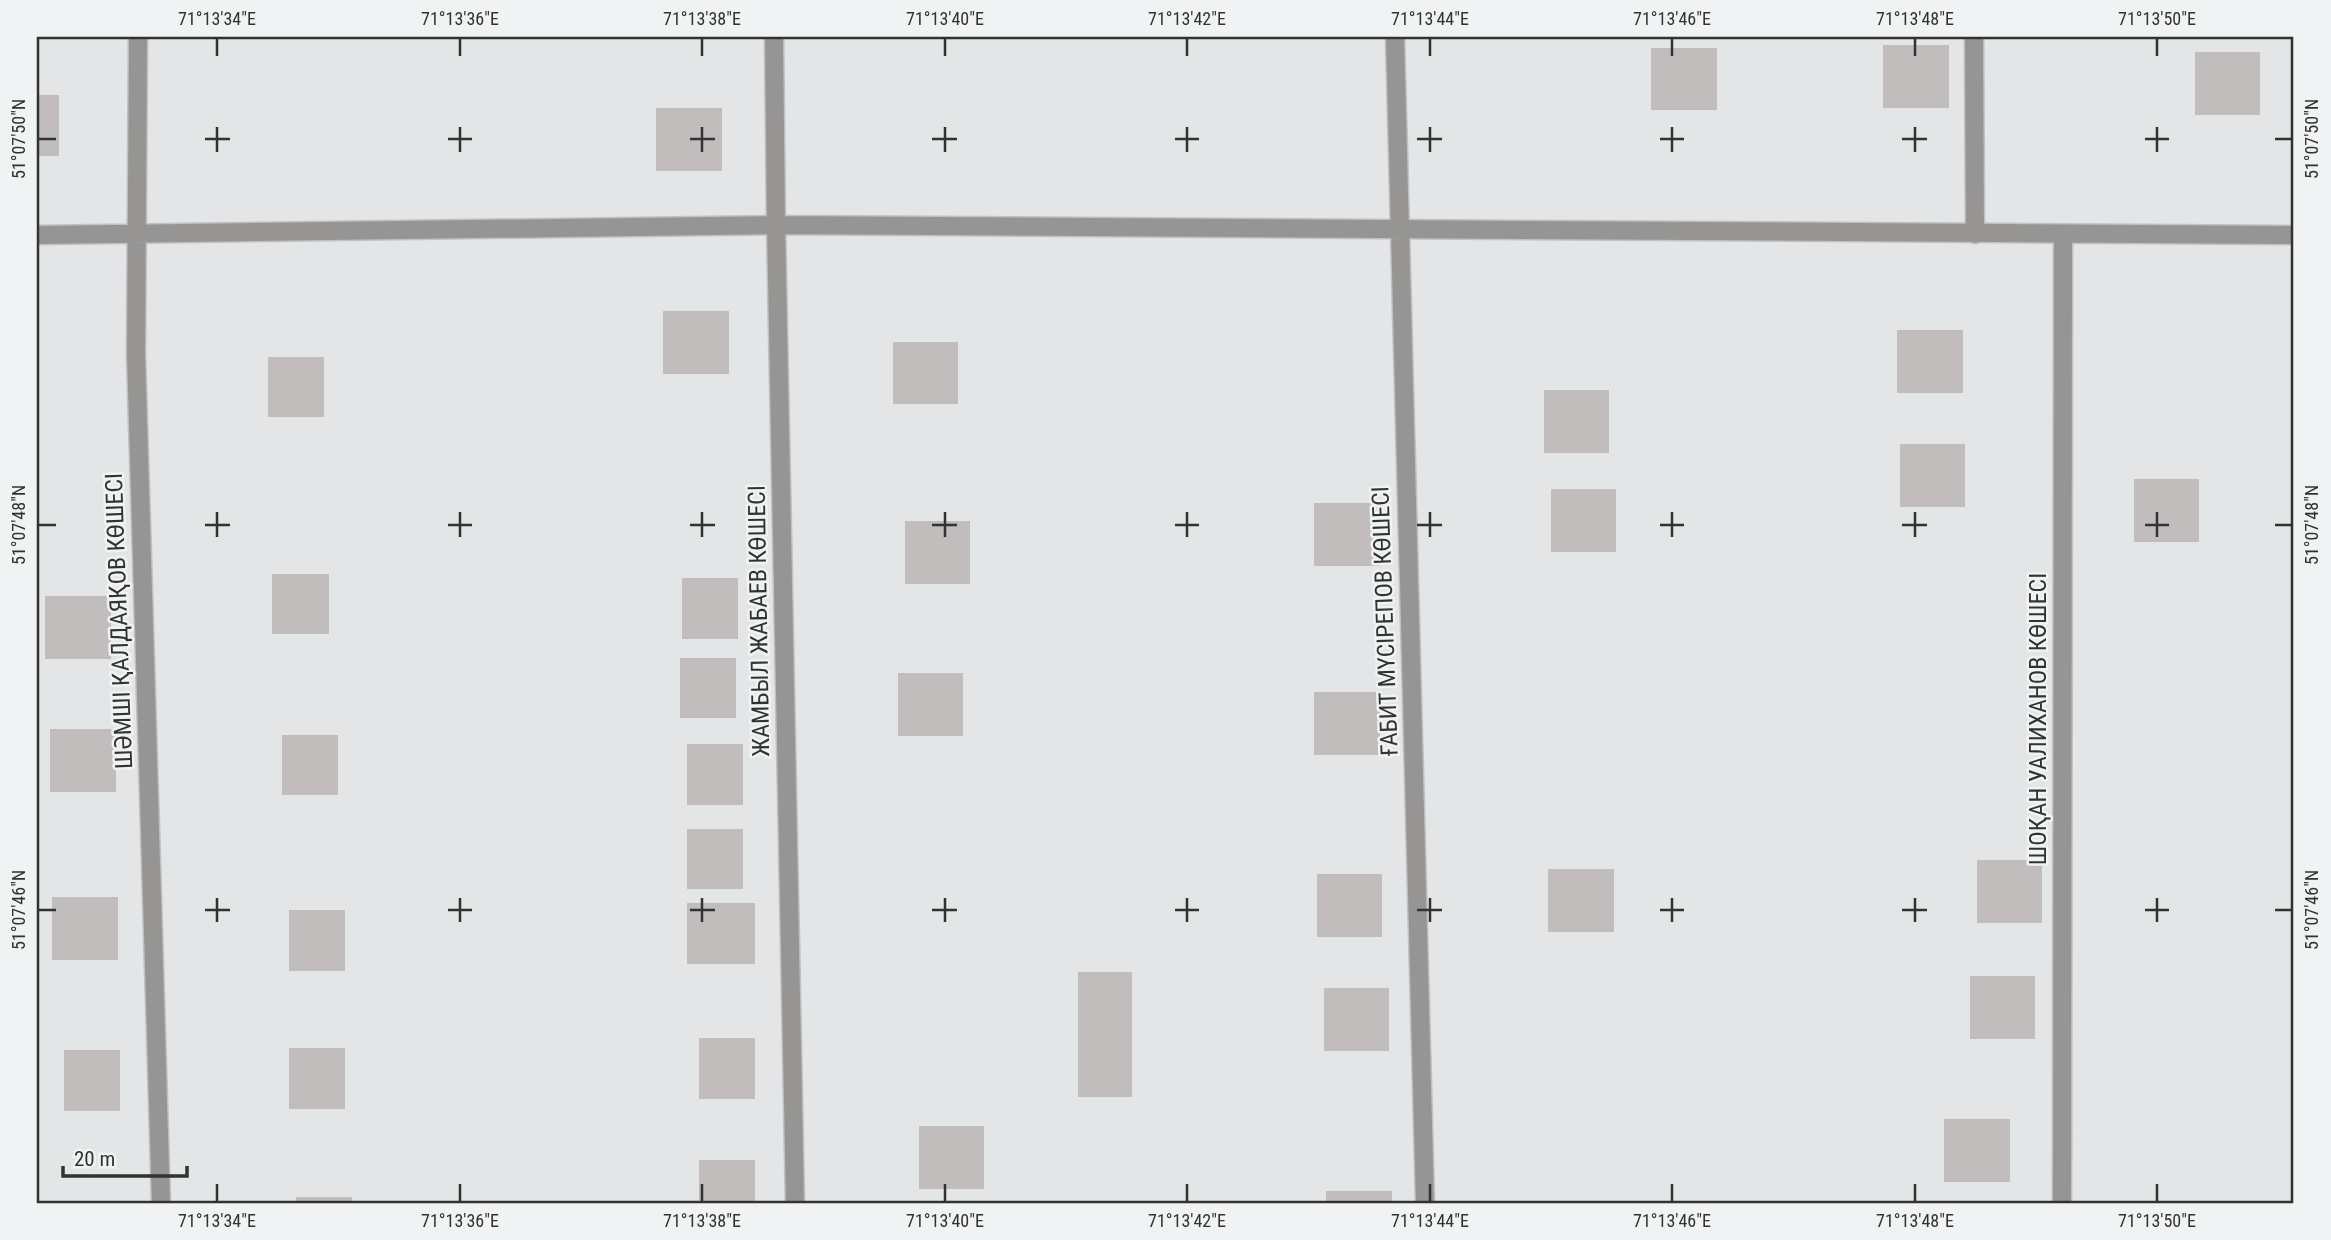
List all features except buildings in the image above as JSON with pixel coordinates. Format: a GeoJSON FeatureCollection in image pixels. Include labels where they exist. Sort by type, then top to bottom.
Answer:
{"type":"FeatureCollection","features":[{"type":"Feature","properties":{"kind":"street","name":"ШӘМШІ ҚАЛДАЯҚОВ КӨШЕСІ"},"geometry":{"type":"LineString","coordinates":[[138,37],[136,354],[161,1203]]}},
{"type":"Feature","properties":{"kind":"street","name":"ЖАМБЫЛ ЖАБАЕВ КӨШЕСІ"},"geometry":{"type":"LineString","coordinates":[[774,37],[775,225],[796,1203]]}},
{"type":"Feature","properties":{"kind":"street","name":"ҒАБИТ МҮСІРЕПОВ КӨШЕСІ"},"geometry":{"type":"LineString","coordinates":[[1395,37],[1425,1203]]}},
{"type":"Feature","properties":{"kind":"street"},"geometry":{"type":"LineString","coordinates":[[1974,37],[1975,234]]}},
{"type":"Feature","properties":{"kind":"street"},"geometry":{"type":"LineString","coordinates":[[37,235],[775,225],[2294,235]]}},
{"type":"Feature","properties":{"kind":"street","name":"ШОҚАН УАЛИХАНОВ КӨШЕСІ"},"geometry":{"type":"LineString","coordinates":[[2062,1203],[2063,235]]}}]}
